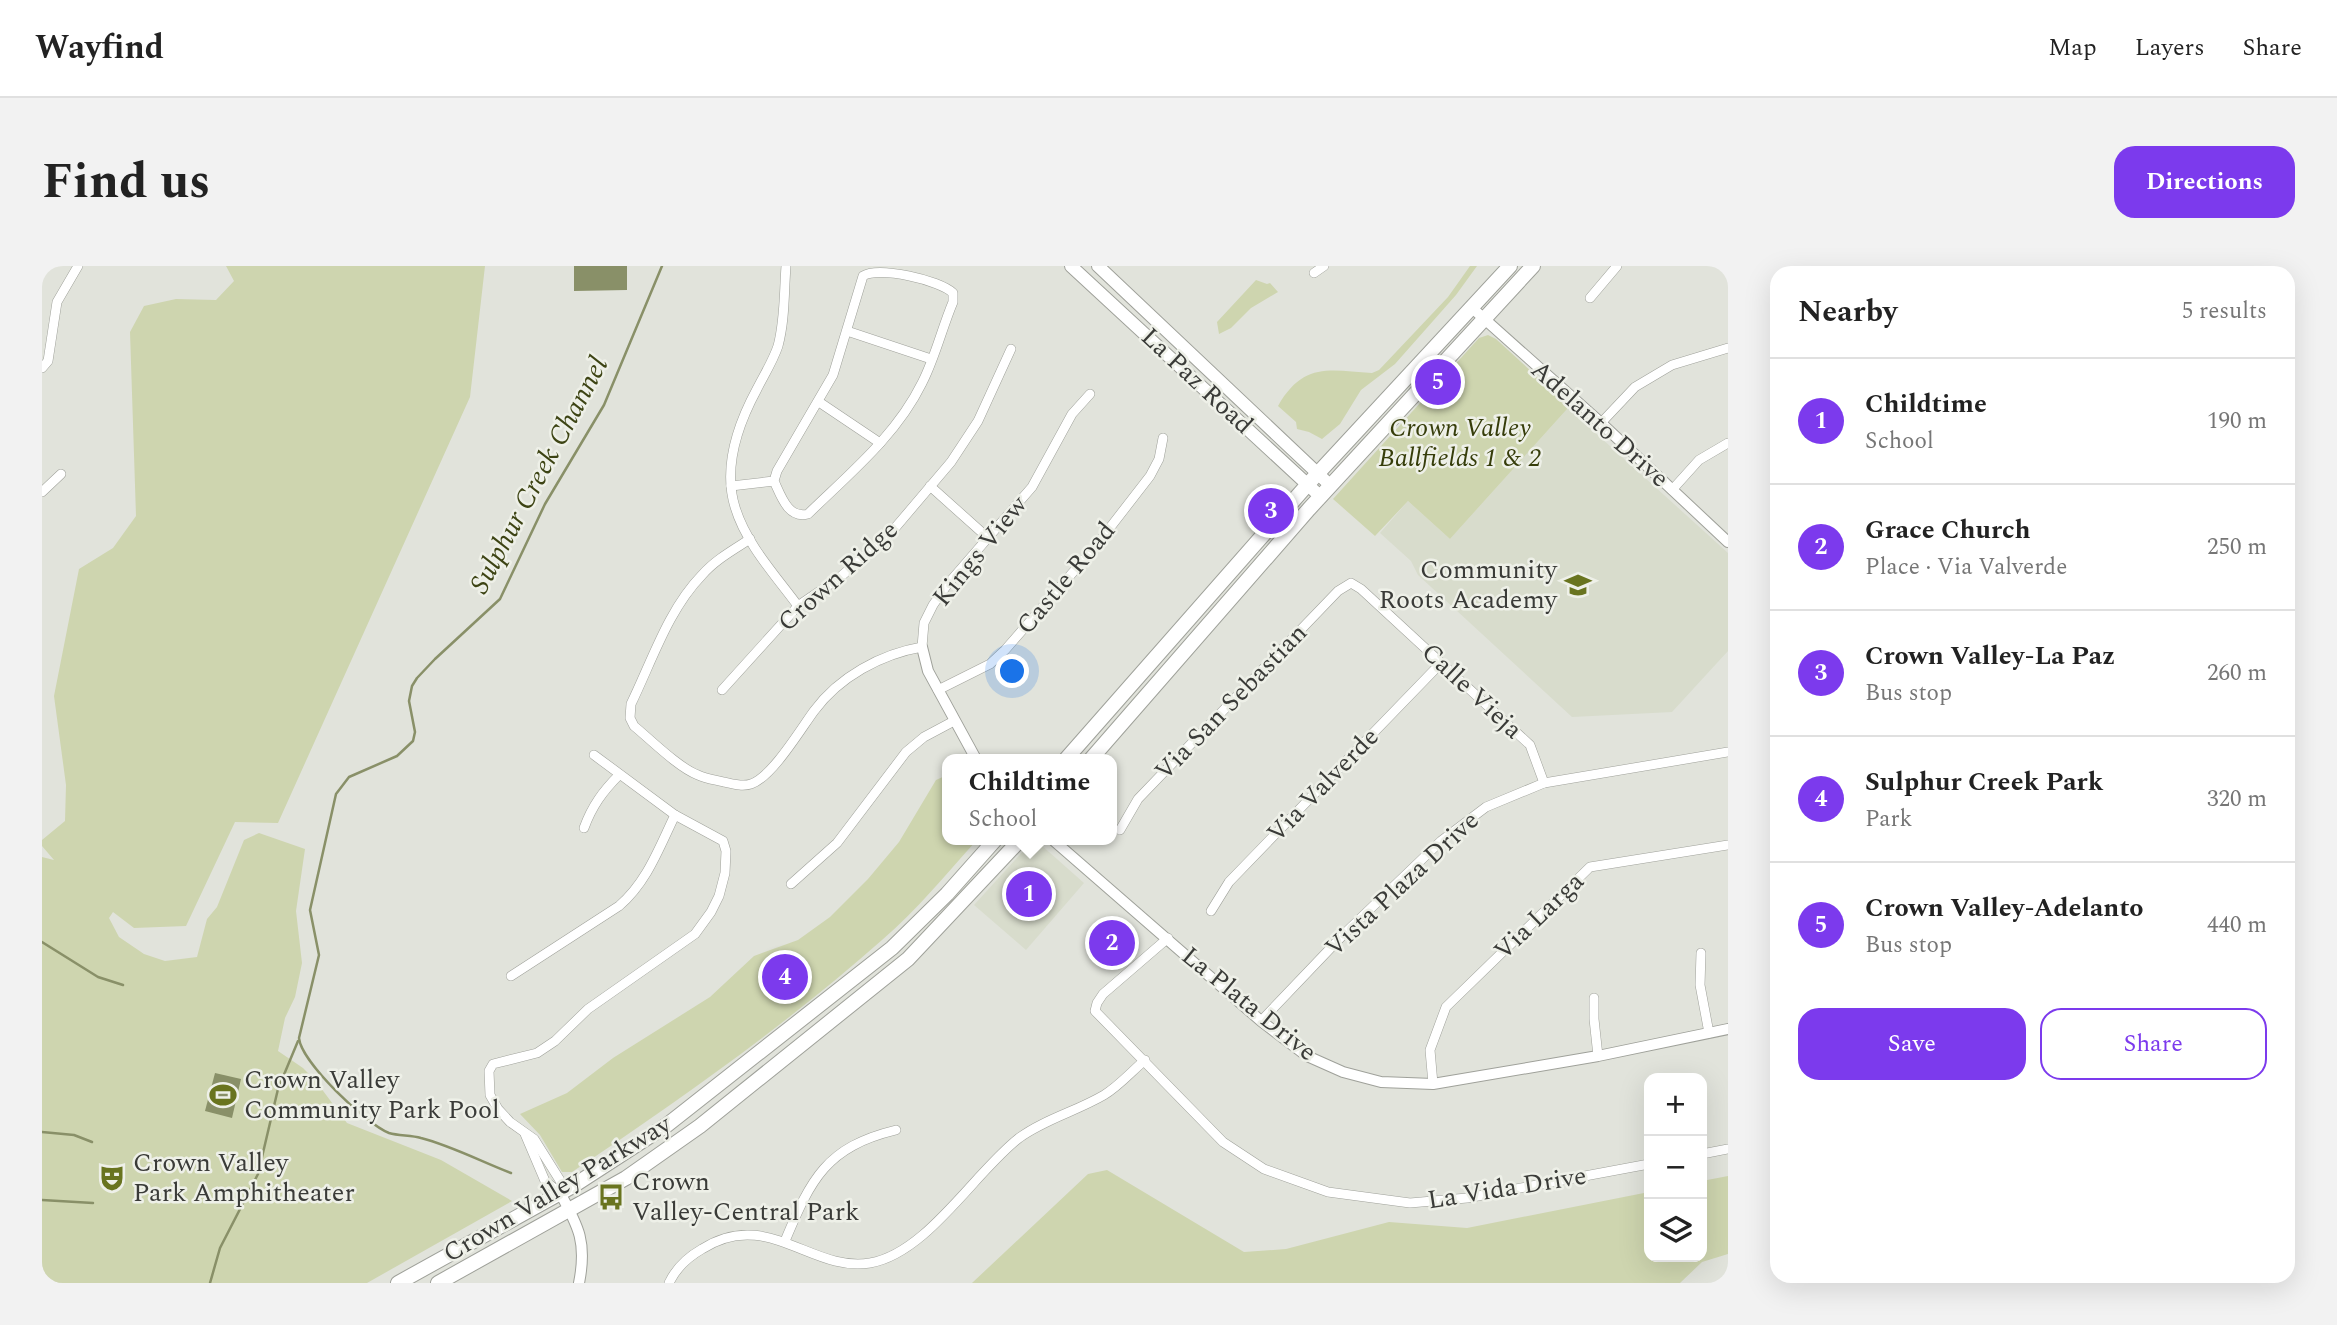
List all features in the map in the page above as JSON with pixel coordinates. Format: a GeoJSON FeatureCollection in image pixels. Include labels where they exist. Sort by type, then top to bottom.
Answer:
{"type":"FeatureCollection","features":[{"type":"Feature","properties":{"kind":"main road","name":"La Paz Road"},"geometry":{"type":"LineString","coordinates":[[1071,266],[1308,484],[1326,492]]}},
{"type":"Feature","properties":{"kind":"main road","name":"La Paz Road"},"geometry":{"type":"LineString","coordinates":[[1098,266],[1318,473],[1326,492]]}},
{"type":"Feature","properties":{"kind":"main road"},"geometry":{"type":"LineString","coordinates":[[1070,754],[1308,484],[1510,266]]}},
{"type":"Feature","properties":{"kind":"main road"},"geometry":{"type":"LineString","coordinates":[[1095,754],[1326,492],[1533,266]]}},
{"type":"Feature","properties":{"kind":"main road","name":"Crown Valley Parkway"},"geometry":{"type":"LineString","coordinates":[[398,1283],[560,1193],[667,1125],[860,975],[917,925],[990,845]]}},
{"type":"Feature","properties":{"kind":"main road","name":"Crown Valley Parkway"},"geometry":{"type":"LineString","coordinates":[[438,1283],[626,1178],[675,1144],[908,960],[1015,845]]}},
{"type":"Feature","properties":{"kind":"street"},"geometry":{"type":"LineString","coordinates":[[42,368],[48,361],[57,302],[78,266]]}},
{"type":"Feature","properties":{"kind":"street"},"geometry":{"type":"LineString","coordinates":[[786,266],[778,346],[746,413],[733,451],[732,486],[735,506],[750,539],[798,607]]}},
{"type":"Feature","properties":{"kind":"street"},"geometry":{"type":"LineString","coordinates":[[1314,274],[1324,266]]}},
{"type":"Feature","properties":{"kind":"street"},"geometry":{"type":"LineString","coordinates":[[1590,298],[1617,266]]}},
{"type":"Feature","properties":{"kind":"street"},"geometry":{"type":"LineString","coordinates":[[869,271],[905,275],[947,287],[953,293],[953,302],[931,359],[915,398],[880,443],[808,514],[799,516],[791,513],[774,481],[777,471],[833,375],[863,276],[869,271]]}},
{"type":"Feature","properties":{"kind":"street","name":"Adelanto Drive"},"geometry":{"type":"LineString","coordinates":[[1471,307],[1601,423],[1728,542]]}},
{"type":"Feature","properties":{"kind":"street"},"geometry":{"type":"LineString","coordinates":[[847,331],[931,359]]}},
{"type":"Feature","properties":{"kind":"street"},"geometry":{"type":"LineString","coordinates":[[1601,423],[1635,387],[1672,365],[1728,348]]}},
{"type":"Feature","properties":{"kind":"street","name":"Crown Ridge"},"geometry":{"type":"LineString","coordinates":[[722,690],[798,607],[839,578],[889,535],[965,443],[1011,349]]}},
{"type":"Feature","properties":{"kind":"street","name":"Kings View"},"geometry":{"type":"LineString","coordinates":[[922,647],[923,623],[933,604],[1032,487],[1072,414],[1090,394]]}},
{"type":"Feature","properties":{"kind":"street"},"geometry":{"type":"LineString","coordinates":[[819,402],[880,443]]}},
{"type":"Feature","properties":{"kind":"street","name":"Castle Road"},"geometry":{"type":"LineString","coordinates":[[938,690],[990,663],[1005,650],[1095,548],[1150,476],[1159,459],[1163,438]]}},
{"type":"Feature","properties":{"kind":"street"},"geometry":{"type":"LineString","coordinates":[[1672,490],[1699,460],[1728,443]]}},
{"type":"Feature","properties":{"kind":"street"},"geometry":{"type":"LineString","coordinates":[[42,492],[61,474]]}},
{"type":"Feature","properties":{"kind":"street"},"geometry":{"type":"LineString","coordinates":[[732,486],[774,481]]}},
{"type":"Feature","properties":{"kind":"street"},"geometry":{"type":"LineString","coordinates":[[930,486],[987,537]]}},
{"type":"Feature","properties":{"kind":"street"},"geometry":{"type":"LineString","coordinates":[[750,539],[719,559],[686,594],[631,704],[630,718],[634,726],[697,775],[737,785],[749,785],[759,780],[791,745],[816,708],[842,684],[881,658],[922,647],[928,671],[973,754]]}},
{"type":"Feature","properties":{"kind":"street","name":"Calle Vieja"},"geometry":{"type":"LineString","coordinates":[[1351,583],[1361,589],[1530,745],[1544,783]]}},
{"type":"Feature","properties":{"kind":"street","name":"Via San Sebastian"},"geometry":{"type":"LineString","coordinates":[[1120,830],[1138,799],[1338,591],[1351,583]]}},
{"type":"Feature","properties":{"kind":"street","name":"Via Valverde"},"geometry":{"type":"LineString","coordinates":[[1210,911],[1229,882],[1441,663]]}},
{"type":"Feature","properties":{"kind":"street"},"geometry":{"type":"LineString","coordinates":[[791,884],[836,843],[906,752],[924,737],[954,720]]}},
{"type":"Feature","properties":{"kind":"street","name":"Vista Plaza Drive"},"geometry":{"type":"LineString","coordinates":[[1261,1021],[1344,934],[1441,841],[1486,807],[1544,783],[1728,752]]}},
{"type":"Feature","properties":{"kind":"street"},"geometry":{"type":"LineString","coordinates":[[579,1283],[584,1260],[576,1223],[560,1193],[545,1181],[525,1134],[498,1109],[490,1095],[489,1071],[493,1064],[537,1053],[555,1041],[589,1009],[695,934],[719,896],[725,873],[726,851],[723,841],[675,815],[594,755]]}},
{"type":"Feature","properties":{"kind":"street"},"geometry":{"type":"LineString","coordinates":[[584,828],[590,810],[602,792],[619,775]]}},
{"type":"Feature","properties":{"kind":"street"},"geometry":{"type":"LineString","coordinates":[[511,976],[619,906],[631,895],[647,874],[675,815]]}},
{"type":"Feature","properties":{"kind":"street","name":"La Plata Drive"},"geometry":{"type":"LineString","coordinates":[[1060,845],[1261,1021],[1307,1056],[1343,1072],[1381,1082],[1433,1084],[1598,1056],[1728,1029]]}},
{"type":"Feature","properties":{"kind":"street","name":"Via Larga"},"geometry":{"type":"LineString","coordinates":[[1433,1084],[1430,1050],[1446,1007],[1590,867],[1728,845]]}},
{"type":"Feature","properties":{"kind":"street","name":"La Vida Drive"},"geometry":{"type":"LineString","coordinates":[[1168,939],[1102,994],[1095,1011],[1223,1142],[1264,1169],[1328,1192],[1410,1203],[1467,1198],[1644,1165]]}},
{"type":"Feature","properties":{"kind":"street"},"geometry":{"type":"LineString","coordinates":[[1701,953],[1700,985],[1709,1033]]}},
{"type":"Feature","properties":{"kind":"street"},"geometry":{"type":"LineString","coordinates":[[1594,998],[1598,1056]]}},
{"type":"Feature","properties":{"kind":"street"},"geometry":{"type":"LineString","coordinates":[[670,1283],[688,1257],[709,1244],[734,1236],[759,1236],[785,1241],[838,1263],[870,1263],[894,1255],[918,1240],[996,1158],[1021,1137],[1106,1094],[1145,1060]]}},
{"type":"Feature","properties":{"kind":"street"},"geometry":{"type":"LineString","coordinates":[[785,1241],[803,1199],[817,1175],[839,1153],[869,1137],[896,1130]]}},
{"type":"Feature","properties":{"kind":"street"},"geometry":{"type":"LineString","coordinates":[[1707,1153],[1728,1149]]}},
{"type":"Feature","properties":{"kind":"shaded area"},"geometry":{"type":"Polygon","coordinates":[[[574,266],[627,266],[627,290],[574,291],[574,266]]]}},
{"type":"Feature","properties":{"kind":"shaded area","name":"Community Roots Academy"},"geometry":{"type":"Polygon","coordinates":[[[1568,408],[1728,553],[1728,651],[1672,712],[1572,717],[1418,575],[1411,561],[1380,533],[1408,501],[1450,539],[1568,408]]]}},
{"type":"Feature","properties":{"kind":"shaded area"},"geometry":{"type":"Polygon","coordinates":[[[1041,845],[1084,883],[1026,950],[974,905],[1027,847],[1041,845]]]}},
{"type":"Feature","properties":{"kind":"shaded area","name":"Crown Valley Community Park Pool"},"geometry":{"type":"Polygon","coordinates":[[[215,1073],[241,1079],[232,1118],[205,1111],[215,1073]]]}},
{"type":"Feature","properties":{"kind":"green space"},"geometry":{"type":"Polygon","coordinates":[[[226,266],[485,266],[470,397],[278,823],[235,822],[186,926],[134,928],[113,912],[109,918],[119,937],[144,954],[165,961],[197,957],[207,919],[217,907],[244,840],[259,833],[305,849],[296,911],[302,963],[295,997],[285,1018],[278,1051],[315,1080],[347,1123],[441,1160],[512,1201],[367,1283],[42,1283],[42,857],[54,860],[42,846],[42,840],[65,821],[66,785],[54,696],[79,569],[113,548],[136,516],[130,332],[144,306],[176,299],[216,300],[234,281],[226,266]]]}},
{"type":"Feature","properties":{"kind":"green space"},"geometry":{"type":"Polygon","coordinates":[[[1470,266],[1477,266],[1456,295],[1395,364],[1361,390],[1340,424],[1322,439],[1297,429],[1296,422],[1278,406],[1297,382],[1318,372],[1372,373],[1379,370],[1448,297],[1470,266]]]}},
{"type":"Feature","properties":{"kind":"green space"},"geometry":{"type":"Polygon","coordinates":[[[1256,280],[1270,283],[1278,292],[1251,308],[1231,328],[1219,334],[1217,322],[1256,280]]]}},
{"type":"Feature","properties":{"kind":"green space","name":"Crown Valley Ballfields 1 & 2"},"geometry":{"type":"Polygon","coordinates":[[[1488,335],[1496,339],[1569,406],[1568,408],[1450,539],[1408,501],[1375,536],[1333,499],[1479,338],[1488,335]]]}},
{"type":"Feature","properties":{"kind":"green space"},"geometry":{"type":"Polygon","coordinates":[[[942,777],[942,845],[972,845],[919,904],[845,972],[770,1032],[692,1090],[572,1172],[562,1172],[540,1135],[520,1114],[567,1093],[613,1058],[710,997],[754,956],[798,940],[830,917],[868,879],[899,842],[936,780],[942,777]]]}},
{"type":"Feature","properties":{"kind":"green space"},"geometry":{"type":"Polygon","coordinates":[[[1107,1170],[1244,1252],[1286,1249],[1389,1222],[1467,1228],[1644,1193],[1644,1262],[1702,1262],[1680,1283],[972,1283],[1088,1174],[1107,1170]]]}},
{"type":"Feature","properties":{"kind":"green space"},"geometry":{"type":"Polygon","coordinates":[[[1728,1176],[1728,1254],[1707,1260],[1707,1180],[1728,1176]]]}},
{"type":"Feature","properties":{"kind":"waterway","name":"Sulphur Creek Channel"},"geometry":{"type":"LineString","coordinates":[[511,1173],[444,1145],[389,1133],[351,1105],[311,1062],[302,1049],[299,1038],[319,955],[310,910],[336,794],[349,777],[397,756],[413,741],[415,732],[409,701],[412,686],[435,659],[500,599],[545,504],[604,405],[662,266]]}},
{"type":"Feature","properties":{"kind":"waterway"},"geometry":{"type":"LineString","coordinates":[[42,942],[98,977],[123,985]]}},
{"type":"Feature","properties":{"kind":"waterway"},"geometry":{"type":"LineString","coordinates":[[210,1283],[220,1248],[258,1174],[278,1089],[298,1041]]}},
{"type":"Feature","properties":{"kind":"waterway"},"geometry":{"type":"LineString","coordinates":[[42,1132],[74,1135],[92,1142]]}},
{"type":"Feature","properties":{"kind":"waterway"},"geometry":{"type":"LineString","coordinates":[[42,1200],[93,1203]]}},
{"type":"Feature","properties":{"kind":"place","name":"Crown Valley-Adelanto"},"geometry":{"type":"Point","coordinates":[1438,382]}},
{"type":"Feature","properties":{"kind":"place","name":"Crown Valley-La Paz"},"geometry":{"type":"Point","coordinates":[1271,511]}},
{"type":"Feature","properties":{"kind":"place","name":"Community Roots Academy"},"geometry":{"type":"Point","coordinates":[1578,585]}},
{"type":"Feature","properties":{"kind":"place","name":"Childtime"},"geometry":{"type":"Point","coordinates":[1029,894]}},
{"type":"Feature","properties":{"kind":"place","name":"Grace Church"},"geometry":{"type":"Point","coordinates":[1112,943]}},
{"type":"Feature","properties":{"kind":"place","name":"Sulphur Creek Park"},"geometry":{"type":"Point","coordinates":[785,977]}},
{"type":"Feature","properties":{"kind":"place","name":"Crown Valley Community Park Pool"},"geometry":{"type":"Point","coordinates":[223,1095]}},
{"type":"Feature","properties":{"kind":"place","name":"Crown Valley Park Amphitheater"},"geometry":{"type":"Point","coordinates":[112,1178]}},
{"type":"Feature","properties":{"kind":"place","name":"Crown Valley-Central Park"},"geometry":{"type":"Point","coordinates":[611,1197]}}]}
